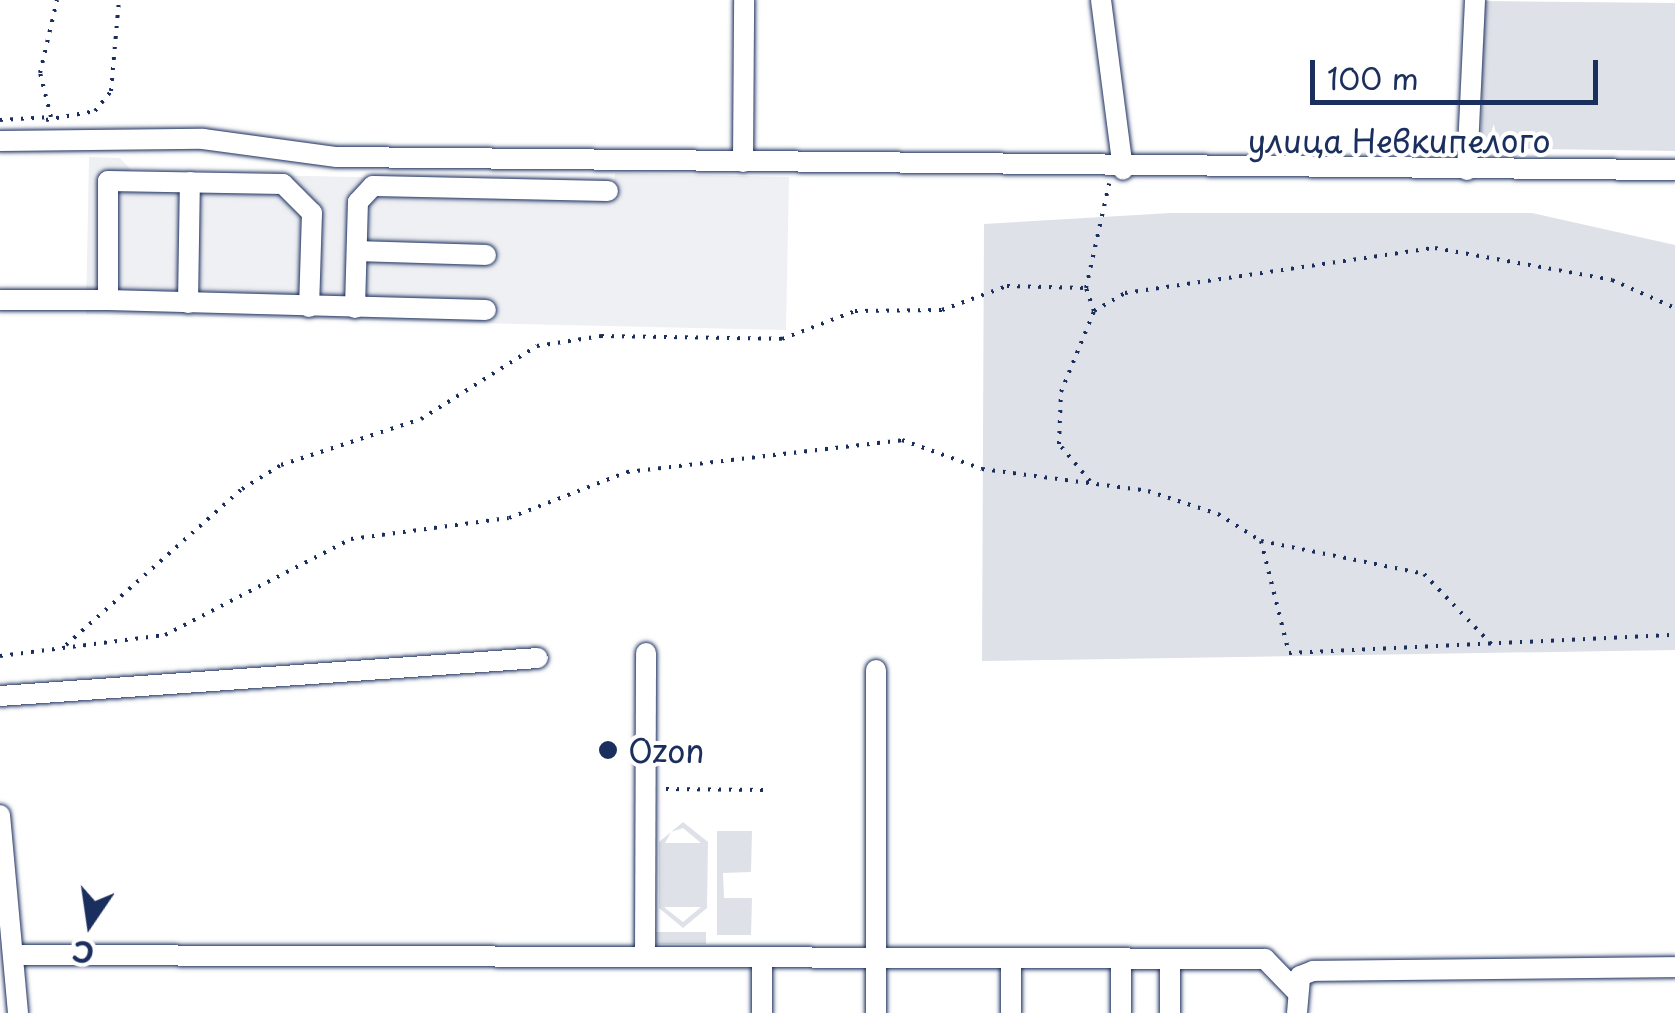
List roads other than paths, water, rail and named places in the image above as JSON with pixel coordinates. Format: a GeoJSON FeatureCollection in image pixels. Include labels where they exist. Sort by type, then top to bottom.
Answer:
{"type":"FeatureCollection","features":[{"type":"Feature","properties":{"kind":"street"},"geometry":{"type":"LineString","coordinates":[[743,162],[744,0]]}},
{"type":"Feature","properties":{"kind":"street"},"geometry":{"type":"LineString","coordinates":[[1101,0],[1123,170]]}},
{"type":"Feature","properties":{"kind":"street"},"geometry":{"type":"LineString","coordinates":[[1467,170],[1475,0]]}},
{"type":"Feature","properties":{"kind":"street","name":"улица Невкипелого"},"geometry":{"type":"LineString","coordinates":[[6,141],[202,139],[337,157],[1123,170],[1675,170]]}},
{"type":"Feature","properties":{"kind":"street"},"geometry":{"type":"LineString","coordinates":[[108,300],[108,181],[283,184],[298,194],[312,212],[309,307]]}},
{"type":"Feature","properties":{"kind":"street"},"geometry":{"type":"LineString","coordinates":[[188,303],[190,182]]}},
{"type":"Feature","properties":{"kind":"street"},"geometry":{"type":"LineString","coordinates":[[356,308],[358,202],[373,186],[608,191]]}},
{"type":"Feature","properties":{"kind":"street"},"geometry":{"type":"LineString","coordinates":[[357,251],[486,255]]}},
{"type":"Feature","properties":{"kind":"street"},"geometry":{"type":"LineString","coordinates":[[0,300],[486,310]]}},
{"type":"Feature","properties":{"kind":"street"},"geometry":{"type":"LineString","coordinates":[[646,653],[646,957]]}},
{"type":"Feature","properties":{"kind":"street"},"geometry":{"type":"LineString","coordinates":[[0,696],[538,658]]}},
{"type":"Feature","properties":{"kind":"street"},"geometry":{"type":"LineString","coordinates":[[876,670],[876,1013]]}},
{"type":"Feature","properties":{"kind":"street"},"geometry":{"type":"LineString","coordinates":[[0,815],[18,1013]]}},
{"type":"Feature","properties":{"kind":"street"},"geometry":{"type":"LineString","coordinates":[[14,955],[1272,960],[1298,1003]]}},
{"type":"Feature","properties":{"kind":"street"},"geometry":{"type":"LineString","coordinates":[[762,958],[762,1013]]}},
{"type":"Feature","properties":{"kind":"street"},"geometry":{"type":"LineString","coordinates":[[1011,958],[1011,1013]]}},
{"type":"Feature","properties":{"kind":"street"},"geometry":{"type":"LineString","coordinates":[[1121,959],[1121,1013]]}},
{"type":"Feature","properties":{"kind":"street"},"geometry":{"type":"LineString","coordinates":[[1170,959],[1170,1013]]}},
{"type":"Feature","properties":{"kind":"street"},"geometry":{"type":"LineString","coordinates":[[1298,1003],[1300,976],[1312,971],[1675,967]]}},
{"type":"Feature","properties":{"kind":"place","name":"Ozon"},"geometry":{"type":"Point","coordinates":[608,750]}}]}
